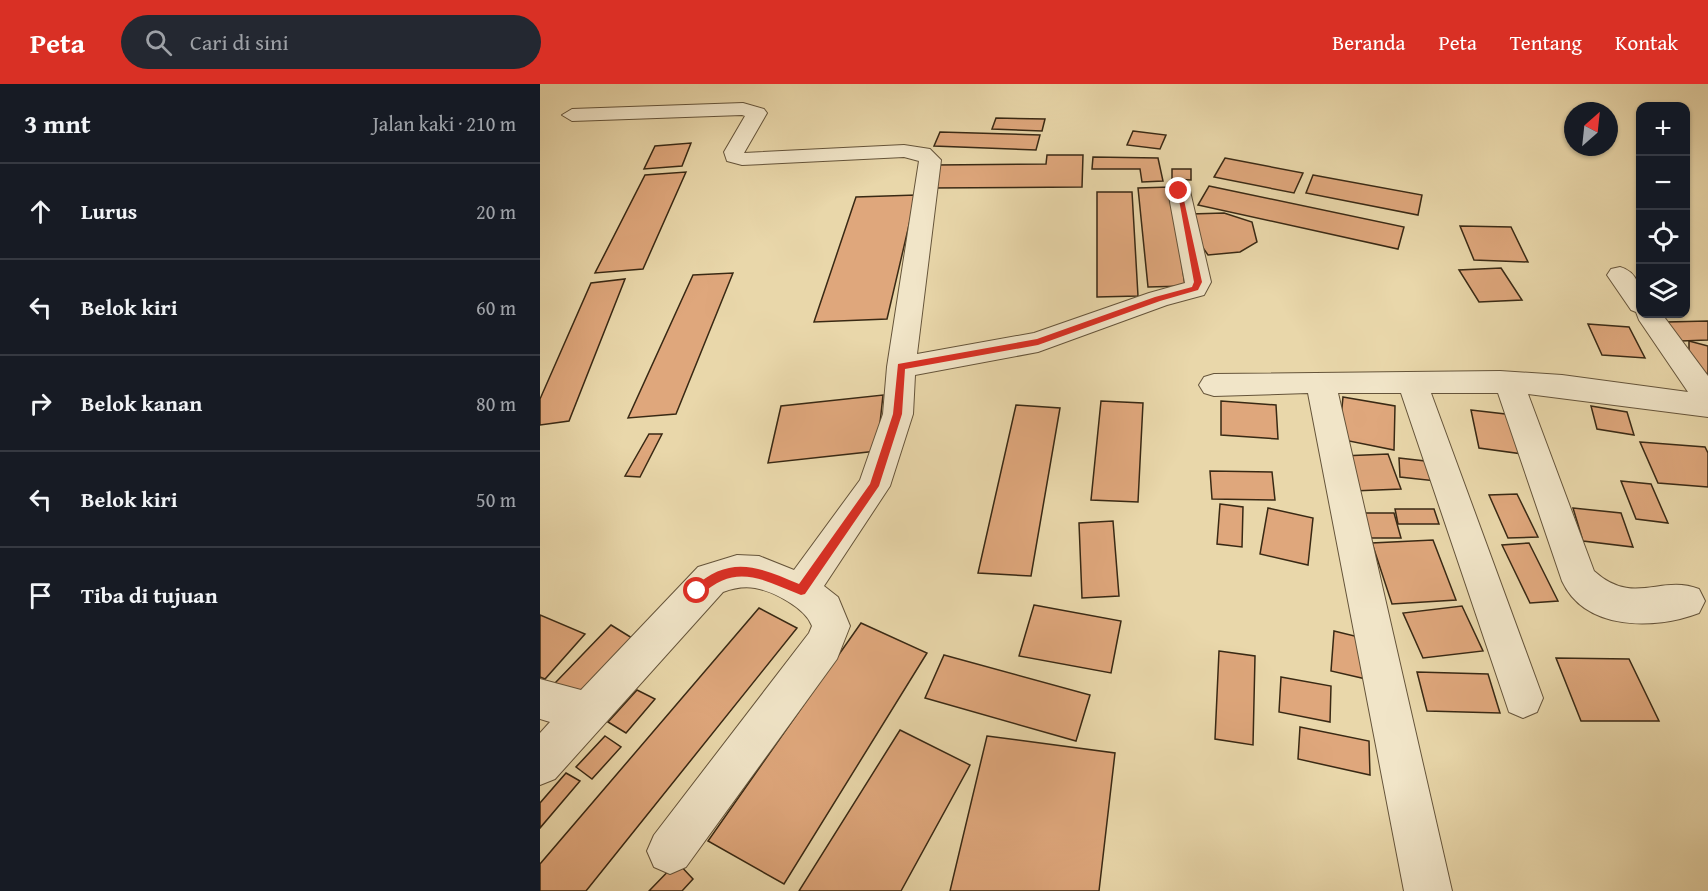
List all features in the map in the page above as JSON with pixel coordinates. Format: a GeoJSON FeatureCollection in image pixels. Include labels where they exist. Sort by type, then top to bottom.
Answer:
{"type":"FeatureCollection","features":[{"type":"Feature","properties":{"kind":"street"},"geometry":{"type":"LineString","coordinates":[[572,115],[743,109],[757,113],[734,157],[742,159],[904,151],[923,153],[930,160],[901,367],[897,414],[874,486],[801,590]]}},
{"type":"Feature","properties":{"kind":"street"},"geometry":{"type":"LineString","coordinates":[[901,367],[1038,342],[1158,299],[1195,289],[1198,282],[1179,191]]}},
{"type":"Feature","properties":{"kind":"street"},"geometry":{"type":"LineString","coordinates":[[1620,275],[1636,297]]}},
{"type":"Feature","properties":{"kind":"street"},"geometry":{"type":"LineString","coordinates":[[1651,318],[1708,398]]}},
{"type":"Feature","properties":{"kind":"street"},"geometry":{"type":"LineString","coordinates":[[1321,382],[1428,891]]}},
{"type":"Feature","properties":{"kind":"street"},"geometry":{"type":"LineString","coordinates":[[1214,385],[1321,382],[1509,383],[1562,386],[1708,406]]}},
{"type":"Feature","properties":{"kind":"street"},"geometry":{"type":"LineString","coordinates":[[1412,382],[1523,698]]}},
{"type":"Feature","properties":{"kind":"street"},"geometry":{"type":"LineString","coordinates":[[1509,383],[1580,581],[1591,593],[1618,605],[1647,608],[1686,601]]}},
{"type":"Feature","properties":{"kind":"street"},"geometry":{"type":"LineString","coordinates":[[540,764],[711,579],[737,571],[759,572],[801,590],[825,609],[831,626],[823,646],[670,850]]}},
{"type":"Feature","properties":{"kind":"street"},"geometry":{"type":"LineString","coordinates":[[540,699],[587,712]]}},
{"type":"Feature","properties":{"kind":"building"},"geometry":{"type":"Polygon","coordinates":[[[996,118],[1045,119],[1042,131],[992,129],[996,118]]]}},
{"type":"Feature","properties":{"kind":"building"},"geometry":{"type":"Polygon","coordinates":[[[1133,131],[1166,135],[1160,149],[1127,145],[1133,131]]]}},
{"type":"Feature","properties":{"kind":"building"},"geometry":{"type":"Polygon","coordinates":[[[940,132],[1040,135],[1036,150],[934,146],[940,132]]]}},
{"type":"Feature","properties":{"kind":"building"},"geometry":{"type":"Polygon","coordinates":[[[691,143],[682,166],[644,169],[655,146],[691,143]]]}},
{"type":"Feature","properties":{"kind":"building"},"geometry":{"type":"Polygon","coordinates":[[[1047,155],[1083,155],[1082,187],[930,188],[936,165],[1046,164],[1047,155]]]}},
{"type":"Feature","properties":{"kind":"building"},"geometry":{"type":"Polygon","coordinates":[[[1093,157],[1158,158],[1163,181],[1142,182],[1140,169],[1092,169],[1093,157]]]}},
{"type":"Feature","properties":{"kind":"building"},"geometry":{"type":"Polygon","coordinates":[[[1225,158],[1303,173],[1294,193],[1214,177],[1225,158]]]}},
{"type":"Feature","properties":{"kind":"building"},"geometry":{"type":"Polygon","coordinates":[[[1172,169],[1191,169],[1191,180],[1172,179],[1172,169]]]}},
{"type":"Feature","properties":{"kind":"building"},"geometry":{"type":"Polygon","coordinates":[[[686,172],[643,269],[595,273],[645,175],[686,172]]]}},
{"type":"Feature","properties":{"kind":"building"},"geometry":{"type":"Polygon","coordinates":[[[1313,175],[1422,195],[1418,215],[1306,193],[1313,175]]]}},
{"type":"Feature","properties":{"kind":"building"},"geometry":{"type":"Polygon","coordinates":[[[1209,186],[1404,227],[1398,249],[1198,205],[1209,186]]]}},
{"type":"Feature","properties":{"kind":"building"},"geometry":{"type":"Polygon","coordinates":[[[1171,187],[1185,286],[1148,287],[1138,188],[1171,187]]]}},
{"type":"Feature","properties":{"kind":"building"},"geometry":{"type":"Polygon","coordinates":[[[1097,192],[1132,192],[1138,296],[1097,297],[1097,192]]]}},
{"type":"Feature","properties":{"kind":"building"},"geometry":{"type":"Polygon","coordinates":[[[916,195],[887,319],[814,322],[856,197],[916,195]]]}},
{"type":"Feature","properties":{"kind":"building"},"geometry":{"type":"Polygon","coordinates":[[[1224,213],[1252,222],[1257,242],[1240,252],[1208,255],[1194,235],[1191,214],[1224,213]]]}},
{"type":"Feature","properties":{"kind":"building"},"geometry":{"type":"Polygon","coordinates":[[[1460,226],[1511,227],[1528,262],[1474,260],[1460,226]]]}},
{"type":"Feature","properties":{"kind":"building"},"geometry":{"type":"Polygon","coordinates":[[[1501,268],[1522,300],[1479,302],[1459,270],[1501,268]]]}},
{"type":"Feature","properties":{"kind":"building"},"geometry":{"type":"Polygon","coordinates":[[[733,273],[676,414],[628,418],[693,275],[733,273]]]}},
{"type":"Feature","properties":{"kind":"building"},"geometry":{"type":"Polygon","coordinates":[[[625,279],[569,421],[540,425],[540,399],[591,283],[625,279]]]}},
{"type":"Feature","properties":{"kind":"building"},"geometry":{"type":"Polygon","coordinates":[[[1708,321],[1708,340],[1681,341],[1667,322],[1708,321]]]}},
{"type":"Feature","properties":{"kind":"building"},"geometry":{"type":"Polygon","coordinates":[[[1588,324],[1629,327],[1645,358],[1602,355],[1588,324]]]}},
{"type":"Feature","properties":{"kind":"building"},"geometry":{"type":"Polygon","coordinates":[[[1689,341],[1708,346],[1708,374],[1689,368],[1689,341]]]}},
{"type":"Feature","properties":{"kind":"building"},"geometry":{"type":"Polygon","coordinates":[[[883,395],[877,451],[768,463],[781,406],[883,395]]]}},
{"type":"Feature","properties":{"kind":"building"},"geometry":{"type":"Polygon","coordinates":[[[1343,397],[1395,406],[1394,450],[1339,439],[1343,397]]]}},
{"type":"Feature","properties":{"kind":"building"},"geometry":{"type":"Polygon","coordinates":[[[1101,401],[1143,403],[1138,502],[1091,500],[1101,401]]]}},
{"type":"Feature","properties":{"kind":"building"},"geometry":{"type":"Polygon","coordinates":[[[1221,401],[1276,405],[1278,439],[1221,435],[1221,401]]]}},
{"type":"Feature","properties":{"kind":"building"},"geometry":{"type":"Polygon","coordinates":[[[1016,405],[1060,408],[1031,576],[978,573],[1016,405]]]}},
{"type":"Feature","properties":{"kind":"building"},"geometry":{"type":"Polygon","coordinates":[[[1591,406],[1627,412],[1634,435],[1597,429],[1591,406]]]}},
{"type":"Feature","properties":{"kind":"building"},"geometry":{"type":"Polygon","coordinates":[[[1471,410],[1514,415],[1523,454],[1479,448],[1471,410]]]}},
{"type":"Feature","properties":{"kind":"building"},"geometry":{"type":"Polygon","coordinates":[[[649,434],[662,434],[640,477],[625,476],[649,434]]]}},
{"type":"Feature","properties":{"kind":"building"},"geometry":{"type":"Polygon","coordinates":[[[1640,442],[1705,447],[1708,453],[1708,487],[1658,483],[1640,442]]]}},
{"type":"Feature","properties":{"kind":"building"},"geometry":{"type":"Polygon","coordinates":[[[1388,454],[1401,489],[1353,491],[1342,456],[1388,454]]]}},
{"type":"Feature","properties":{"kind":"building"},"geometry":{"type":"Polygon","coordinates":[[[1399,458],[1434,462],[1436,481],[1400,477],[1399,458]]]}},
{"type":"Feature","properties":{"kind":"building"},"geometry":{"type":"Polygon","coordinates":[[[1210,471],[1272,472],[1275,500],[1212,499],[1210,471]]]}},
{"type":"Feature","properties":{"kind":"building"},"geometry":{"type":"Polygon","coordinates":[[[1621,481],[1651,484],[1668,523],[1636,519],[1621,481]]]}},
{"type":"Feature","properties":{"kind":"building"},"geometry":{"type":"Polygon","coordinates":[[[1517,494],[1538,537],[1508,538],[1489,495],[1517,494]]]}},
{"type":"Feature","properties":{"kind":"building"},"geometry":{"type":"Polygon","coordinates":[[[1220,504],[1243,507],[1242,547],[1217,544],[1220,504]]]}},
{"type":"Feature","properties":{"kind":"building"},"geometry":{"type":"Polygon","coordinates":[[[1268,508],[1313,518],[1308,565],[1260,554],[1268,508]]]}},
{"type":"Feature","properties":{"kind":"building"},"geometry":{"type":"Polygon","coordinates":[[[1573,508],[1621,513],[1633,547],[1583,541],[1573,508]]]}},
{"type":"Feature","properties":{"kind":"building"},"geometry":{"type":"Polygon","coordinates":[[[1395,509],[1434,509],[1439,524],[1398,524],[1395,509]]]}},
{"type":"Feature","properties":{"kind":"building"},"geometry":{"type":"Polygon","coordinates":[[[1357,513],[1394,513],[1401,538],[1363,538],[1357,513]]]}},
{"type":"Feature","properties":{"kind":"building"},"geometry":{"type":"Polygon","coordinates":[[[1113,521],[1119,596],[1082,598],[1079,523],[1113,521]]]}},
{"type":"Feature","properties":{"kind":"building"},"geometry":{"type":"Polygon","coordinates":[[[1433,540],[1456,600],[1392,604],[1372,543],[1433,540]]]}},
{"type":"Feature","properties":{"kind":"building"},"geometry":{"type":"Polygon","coordinates":[[[1529,543],[1558,601],[1530,603],[1502,545],[1529,543]]]}},
{"type":"Feature","properties":{"kind":"building"},"geometry":{"type":"Polygon","coordinates":[[[1034,605],[1121,621],[1111,673],[1019,656],[1034,605]]]}},
{"type":"Feature","properties":{"kind":"building"},"geometry":{"type":"Polygon","coordinates":[[[1462,606],[1483,651],[1423,658],[1403,613],[1462,606]]]}},
{"type":"Feature","properties":{"kind":"building"},"geometry":{"type":"Polygon","coordinates":[[[759,608],[797,628],[586,891],[540,891],[540,864],[759,608]]]}},
{"type":"Feature","properties":{"kind":"building"},"geometry":{"type":"Polygon","coordinates":[[[540,615],[585,634],[545,679],[540,677],[540,615]]]}},
{"type":"Feature","properties":{"kind":"building"},"geometry":{"type":"Polygon","coordinates":[[[861,623],[927,653],[784,884],[708,841],[861,623]]]}},
{"type":"Feature","properties":{"kind":"building"},"geometry":{"type":"Polygon","coordinates":[[[611,625],[632,638],[577,696],[555,683],[611,625]]]}},
{"type":"Feature","properties":{"kind":"building"},"geometry":{"type":"Polygon","coordinates":[[[1334,631],[1367,639],[1366,679],[1331,671],[1334,631]]]}},
{"type":"Feature","properties":{"kind":"building"},"geometry":{"type":"Polygon","coordinates":[[[1219,651],[1255,656],[1253,745],[1215,739],[1219,651]]]}},
{"type":"Feature","properties":{"kind":"building"},"geometry":{"type":"Polygon","coordinates":[[[944,655],[1090,695],[1076,741],[925,698],[944,655]]]}},
{"type":"Feature","properties":{"kind":"building"},"geometry":{"type":"Polygon","coordinates":[[[1556,658],[1629,659],[1659,721],[1581,721],[1556,658]]]}},
{"type":"Feature","properties":{"kind":"building"},"geometry":{"type":"Polygon","coordinates":[[[1417,672],[1488,674],[1500,713],[1427,711],[1417,672]]]}},
{"type":"Feature","properties":{"kind":"building"},"geometry":{"type":"Polygon","coordinates":[[[1281,677],[1331,686],[1330,722],[1279,712],[1281,677]]]}},
{"type":"Feature","properties":{"kind":"building"},"geometry":{"type":"Polygon","coordinates":[[[637,690],[655,699],[626,733],[608,722],[637,690]]]}},
{"type":"Feature","properties":{"kind":"building"},"geometry":{"type":"Polygon","coordinates":[[[1300,727],[1369,741],[1370,775],[1298,759],[1300,727]]]}},
{"type":"Feature","properties":{"kind":"building"},"geometry":{"type":"Polygon","coordinates":[[[900,730],[970,765],[901,891],[799,891],[900,730]]]}},
{"type":"Feature","properties":{"kind":"building"},"geometry":{"type":"Polygon","coordinates":[[[605,736],[621,747],[592,779],[576,767],[605,736]]]}},
{"type":"Feature","properties":{"kind":"building"},"geometry":{"type":"Polygon","coordinates":[[[987,736],[1115,753],[1099,891],[950,891],[987,736]]]}},
{"type":"Feature","properties":{"kind":"building"},"geometry":{"type":"Polygon","coordinates":[[[566,773],[580,781],[540,828],[540,803],[566,773]]]}},
{"type":"Feature","properties":{"kind":"building"},"geometry":{"type":"Polygon","coordinates":[[[677,862],[693,879],[682,891],[649,891],[677,862]]]}},
{"type":"Feature","properties":{"kind":"route"},"geometry":{"type":"LineString","coordinates":[[697,591],[711,579],[737,571],[759,572],[801,590],[874,486],[897,414],[901,367],[1038,342],[1158,299],[1195,289],[1198,282],[1179,191]]}}]}
